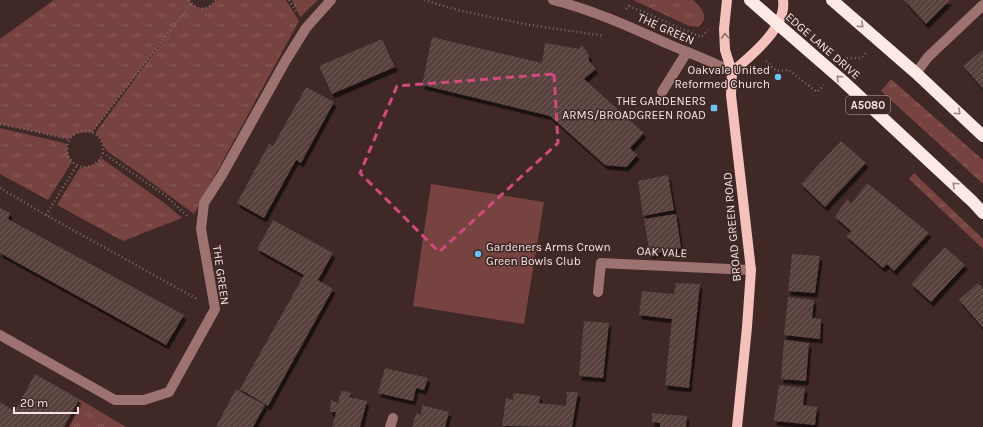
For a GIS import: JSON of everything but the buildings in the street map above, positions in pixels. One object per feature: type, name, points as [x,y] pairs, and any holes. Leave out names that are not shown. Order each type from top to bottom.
[{"type":"highway","name":"EDGE LANE DRIVE","points":[[750,0],[834,73],[983,213]]},
{"type":"highway","points":[[832,0],[916,73],[983,136]]},
{"type":"main road","name":"BROAD GREEN ROAD","points":[[727,0],[724,29],[725,50],[732,72],[731,95],[751,270],[748,327],[737,427]]},
{"type":"main road","points":[[732,72],[757,51],[778,25],[784,5],[783,0]]},
{"type":"street","name":"THE GREEN","points":[[0,335],[115,400],[144,400],[170,392],[215,309],[201,228],[204,203],[222,175],[286,60],[306,28],[331,0]]},
{"type":"street","name":"THE GREEN","points":[[553,0],[566,2],[613,19],[713,62],[732,72]]},
{"type":"street","points":[[916,73],[928,57],[983,5]]},
{"type":"street","points":[[662,92],[687,52]]},
{"type":"street","name":"OAK VALE","points":[[598,292],[601,263],[751,270]]},
{"type":"path","points":[[189,0],[191,4],[200,8],[208,8],[216,0]]},
{"type":"path","points":[[424,0],[457,10],[524,24],[604,36]]},
{"type":"path","points":[[92,132],[191,4]]},
{"type":"path","points":[[817,92],[847,58],[861,58],[878,40]]},
{"type":"path","points":[[0,124],[70,139]]},
{"type":"path","points":[[77,132],[92,132],[101,140],[103,147],[101,158],[98,162],[88,167],[82,167],[72,162],[67,151],[67,145],[70,139],[77,132]]},
{"type":"path","points":[[103,153],[166,196],[201,228]]},
{"type":"path","points":[[46,216],[77,165]]},
{"type":"path","points":[[0,188],[46,216],[215,309]]},
{"type":"highlighted area","points":[[554,74],[558,143],[439,252],[360,173],[397,86]]},
{"type":"green space","points":[[54,0],[189,0],[193,5],[204,8],[210,6],[218,0],[286,0],[299,21],[194,214],[107,151],[96,132],[171,30],[92,132],[77,133],[69,139],[0,124],[0,39]]},
{"type":"green space","points":[[292,0],[318,0],[300,17]]},
{"type":"green space","points":[[633,0],[693,0],[702,9],[704,20],[698,27],[689,26]]},
{"type":"green space","points":[[891,79],[983,160],[983,184],[881,91]]},
{"type":"green space","points":[[0,128],[64,143],[67,145],[68,154],[72,162],[48,200],[0,174]]},
{"type":"green space","points":[[101,158],[163,202],[182,218],[123,241],[57,205],[79,169],[93,165]]},
{"type":"green space","points":[[914,173],[983,239],[983,249],[909,179]]},
{"type":"green space","name":"Gardeners Arms Crown Green Bowls Club","points":[[431,184],[544,202],[524,324],[413,306]]},
{"type":"green space","points":[[79,399],[126,427],[64,427]]},
{"type":"place","name":"Oakvale United Reformed Church","points":[[778,77]]},
{"type":"place","name":"THE GARDENERS ARMS/BROADGREEN ROAD","points":[[714,108]]},
{"type":"place","name":"Gardeners Arms Crown Green Bowls Club","points":[[478,254]]}]
